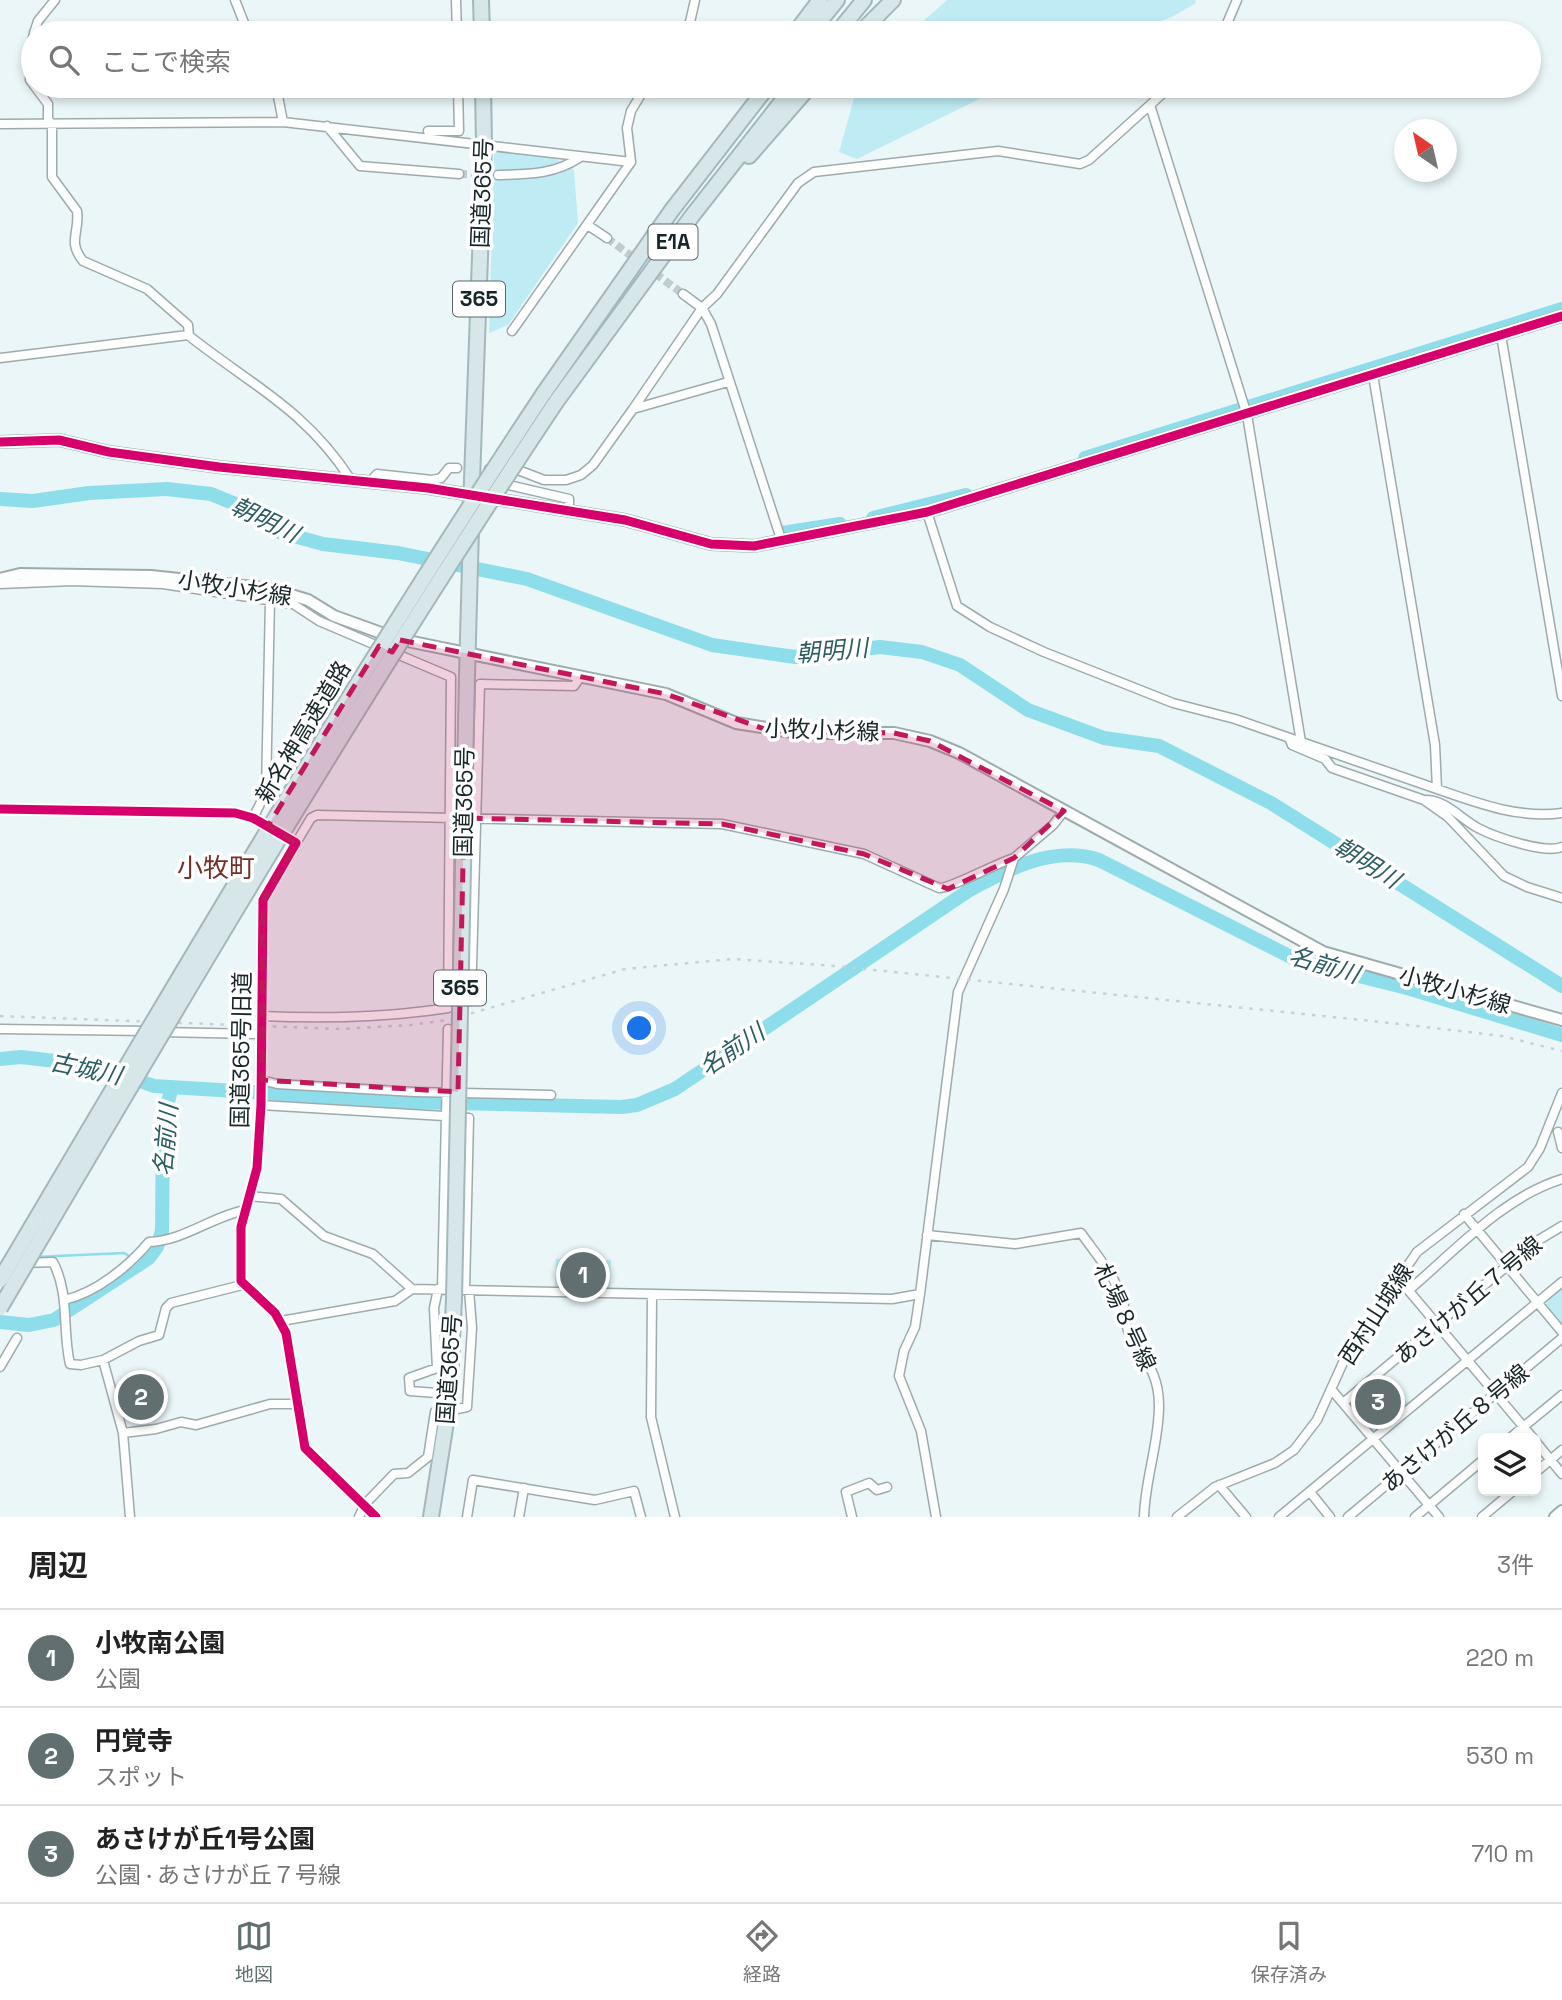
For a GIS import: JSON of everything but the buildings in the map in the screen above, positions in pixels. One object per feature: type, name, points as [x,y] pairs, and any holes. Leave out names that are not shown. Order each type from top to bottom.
[{"type":"highway","points":[[481,0],[482,21]]},
{"type":"highway","points":[[804,21],[820,0]]},
{"type":"highway","points":[[820,21],[837,0]]},
{"type":"highway","points":[[847,21],[864,0]]},
{"type":"highway","points":[[872,21],[893,0]]},
{"type":"highway","name":"国道365号","points":[[431,1517],[463,1293],[467,638],[484,145],[483,98]]},
{"type":"highway","points":[[672,210],[749,98]]},
{"type":"highway","name":"新名神高速道路","points":[[0,1308],[329,754],[550,397],[672,210],[759,98]]},
{"type":"highway","name":"新名神高速道路","points":[[0,1280],[311,756],[454,528],[550,397],[617,316],[785,98]]},
{"type":"highway","points":[[617,316],[800,98]]},
{"type":"main road","points":[[0,442],[59,440],[109,452],[471,495],[625,520],[711,544],[733,547],[782,542],[927,512],[1245,410],[1373,375],[1562,316]]},
{"type":"main road","name":"小牧小杉線","points":[[0,582],[20,574],[151,576],[271,589],[308,600],[334,616],[398,639],[666,694],[736,723],[770,731],[894,733],[930,741],[960,753],[1323,952],[1562,1020]]},
{"type":"main road","points":[[1555,1517],[1562,1511]]},
{"type":"street","points":[[38,21],[55,0]]},
{"type":"street","points":[[235,0],[243,21]]},
{"type":"street","points":[[456,0],[457,21]]},
{"type":"street","points":[[690,21],[695,0]]},
{"type":"street","points":[[1228,21],[1237,0]]},
{"type":"street","points":[[44,98],[48,104],[48,119],[52,125],[52,177],[76,211],[73,245],[76,252],[83,261],[161,299],[188,325],[189,336]]},
{"type":"street","points":[[278,98],[283,122]]},
{"type":"street","points":[[428,131],[459,131],[458,98]]},
{"type":"street","points":[[512,331],[589,226],[596,211],[631,162],[627,128],[631,111],[639,98]]},
{"type":"street","points":[[569,510],[569,499],[496,482],[489,468],[518,470],[544,480],[565,480],[581,475],[593,465],[702,308],[718,294],[798,183],[814,172],[998,151],[1080,164],[1089,160],[1158,98]]},
{"type":"street","points":[[1150,106],[1245,410],[1301,742]]},
{"type":"street","points":[[0,124],[283,122],[631,162]]},
{"type":"street","points":[[327,126],[360,166],[459,174]]},
{"type":"street","points":[[498,175],[546,173],[565,167],[579,158]]},
{"type":"street","points":[[589,226],[607,238]]},
{"type":"street","points":[[683,294],[702,308],[711,324],[727,382],[782,542]]},
{"type":"street","points":[[1501,335],[1562,696]]},
{"type":"street","points":[[0,358],[189,336],[232,370],[289,408],[335,456],[351,480]]},
{"type":"street","points":[[1373,375],[1435,745],[1437,789]]},
{"type":"street","points":[[633,409],[727,382]]},
{"type":"street","points":[[370,482],[377,474],[432,480],[442,478],[449,468],[457,468]]},
{"type":"street","points":[[927,512],[957,606],[990,627],[1044,652],[1173,703],[1289,738],[1437,789],[1512,812],[1538,816],[1562,813]]},
{"type":"street","points":[[0,582],[163,584],[270,599],[293,604],[319,621],[452,677],[448,1008],[390,1017],[344,1019],[261,1016]]},
{"type":"street","points":[[253,818],[266,792],[270,599]]},
{"type":"street","points":[[471,1001],[480,684],[574,686],[582,676]]},
{"type":"street","points":[[1289,738],[1292,745],[1325,759],[1332,768],[1424,800],[1438,802],[1477,828],[1503,839],[1552,850],[1562,848]]},
{"type":"street","points":[[1424,800],[1448,817],[1504,876],[1527,887],[1562,898]]},
{"type":"street","points":[[0,809],[234,813],[253,818],[296,842]]},
{"type":"street","points":[[452,819],[722,824],[864,854],[939,888],[948,889],[989,866],[1013,860],[1053,825],[1064,811]]},
{"type":"street","name":"国道365号旧道","points":[[242,1284],[241,1227],[257,1168],[261,1105],[263,900],[311,818],[317,815],[452,819]]},
{"type":"street","points":[[936,1517],[921,1431],[899,1376],[904,1352],[915,1327],[958,992],[1004,889],[1013,860]]},
{"type":"street","points":[[0,1029],[261,1034]]},
{"type":"street","points":[[448,1029],[440,1289],[434,1308],[437,1368],[409,1378],[410,1391],[450,1394]]},
{"type":"street","points":[[262,1082],[444,1095],[551,1095]]},
{"type":"street","name":"西村山城線","points":[[1181,1516],[1219,1485],[1287,1456],[1317,1420],[1346,1356],[1422,1246],[1528,1167],[1562,1093]]},
{"type":"street","points":[[261,1105],[469,1118],[463,1293],[472,1328],[467,1407],[457,1409]]},
{"type":"street","points":[[1547,1129],[1560,1132],[1562,1148]]},
{"type":"street","points":[[1409,1290],[1524,1195],[1562,1179]]},
{"type":"street","points":[[249,1196],[281,1199],[324,1236],[373,1254],[412,1289]]},
{"type":"street","points":[[64,1300],[75,1298],[125,1266],[151,1241],[168,1241],[219,1217],[245,1210]]},
{"type":"street","points":[[1464,1214],[1562,1332]]},
{"type":"street","name":"あさけが丘７号線","points":[[1343,1403],[1507,1266],[1562,1226]]},
{"type":"street","name":"札場８号線","points":[[927,1235],[1015,1244],[1081,1233],[1119,1292],[1128,1331],[1149,1362],[1156,1382],[1159,1404],[1157,1437],[1148,1470],[1144,1517]]},
{"type":"street","points":[[0,1265],[53,1262],[64,1300],[67,1321],[65,1344],[70,1364],[81,1366],[103,1360],[139,1341],[159,1335],[166,1308],[171,1303],[242,1284],[281,1321],[289,1344],[305,1448],[314,1460],[365,1504],[376,1517]]},
{"type":"street","points":[[1398,1278],[1529,1433]]},
{"type":"street","points":[[1279,1517],[1562,1282]]},
{"type":"street","points":[[281,1321],[395,1301],[412,1289],[440,1289],[463,1293],[892,1299],[920,1294]]},
{"type":"street","points":[[652,1294],[651,1417],[675,1517]]},
{"type":"street","points":[[0,1367],[17,1338]]},
{"type":"street","name":"あさけが丘８号線","points":[[1348,1517],[1562,1338]]},
{"type":"street","points":[[103,1360],[123,1433],[130,1517]]},
{"type":"street","points":[[1331,1389],[1439,1517]]},
{"type":"street","points":[[1516,1433],[1562,1395]]},
{"type":"street","points":[[123,1433],[156,1429],[181,1422],[196,1425],[270,1404],[299,1404]]},
{"type":"street","points":[[359,1517],[365,1504],[394,1474],[408,1473],[428,1457],[435,1412],[438,1412]]},
{"type":"street","points":[[1541,1449],[1562,1474]]},
{"type":"street","points":[[1541,1468],[1562,1450]]},
{"type":"street","points":[[1415,1517],[1478,1464]]},
{"type":"street","points":[[467,1517],[473,1480],[595,1500],[634,1491],[641,1517]]},
{"type":"street","points":[[852,1517],[846,1492],[869,1483],[877,1490],[887,1487]]},
{"type":"street","points":[[1219,1485],[1246,1517]]},
{"type":"street","points":[[519,1517],[524,1488]]},
{"type":"street","points":[[1310,1492],[1330,1517]]},
{"type":"street","points":[[1482,1517],[1507,1496]]},
{"type":"highlighted area","points":[[400,640],[666,694],[770,731],[894,733],[930,741],[1064,811],[1014,858],[948,889],[864,854],[722,824],[464,818],[458,1092],[262,1080],[263,900],[296,843],[268,826],[379,646],[392,652]]},
{"type":"shaded area","points":[[947,0],[1195,0],[1196,3],[1161,21],[923,21]]},
{"type":"shaded area","points":[[854,98],[982,98],[857,159],[839,152]]},
{"type":"shaded area","points":[[494,151],[550,155],[574,170],[578,223],[508,325],[489,333]]},
{"type":"shaded area","points":[[556,1259],[611,1260],[610,1290],[555,1289]]},
{"type":"shaded area","points":[[1562,1288],[1562,1329],[1543,1306]]},
{"type":"shaded area","points":[[1382,1374],[1408,1403],[1371,1431],[1349,1401]]},
{"type":"waterway","points":[[1085,458],[1562,309]]},
{"type":"waterway","name":"朝明川","points":[[0,499],[33,501],[89,493],[167,489],[211,494],[238,505],[279,532],[323,544],[398,553],[527,579],[712,645],[795,657],[880,647],[922,652],[960,665],[1028,710],[1104,738],[1159,746],[1271,803],[1562,986]]},
{"type":"waterway","points":[[873,518],[966,495]]},
{"type":"waterway","points":[[782,533],[840,524]]},
{"type":"waterway","name":"名前川","points":[[0,1059],[21,1057],[97,1066],[154,1086],[413,1102],[621,1107],[637,1105],[675,1089],[968,891],[1031,862],[1065,855],[1099,860],[1299,961],[1407,988],[1562,1035]]},
{"type":"waterway","name":"名前川","points":[[0,1322],[29,1325],[54,1320],[149,1258],[157,1247],[162,1231],[163,1120],[172,1087]]},
{"type":"waterway","points":[[35,1257],[124,1253],[129,1256]]},
{"type":"tunnel","points":[[459,174],[498,175]]},
{"type":"tunnel","points":[[607,238],[683,294]]},
{"type":"railway","points":[[0,1016],[340,1029],[410,1025],[448,1020],[625,969],[732,959],[835,966],[1391,1023],[1502,1036],[1562,1051]]},
{"type":"cycle path","points":[[0,442],[59,440],[109,452],[219,467],[428,488],[625,520],[711,544],[754,546],[927,512],[1562,316]]},
{"type":"cycle path","points":[[0,809],[235,813],[253,818],[296,843],[263,900],[261,1105],[257,1168],[241,1227],[241,1281],[275,1313],[286,1333],[305,1448],[376,1517]]},
{"type":"place","name":"小牧南公園","points":[[583,1275]]},
{"type":"place","name":"円覚寺","points":[[141,1397]]},
{"type":"place","name":"あさけが丘1号公園","points":[[1378,1402]]},
{"type":"district","name":"小牧町","points":[[216,868]]},
{"type":"water label","name":"古城川","points":[[86,1069]]}]
